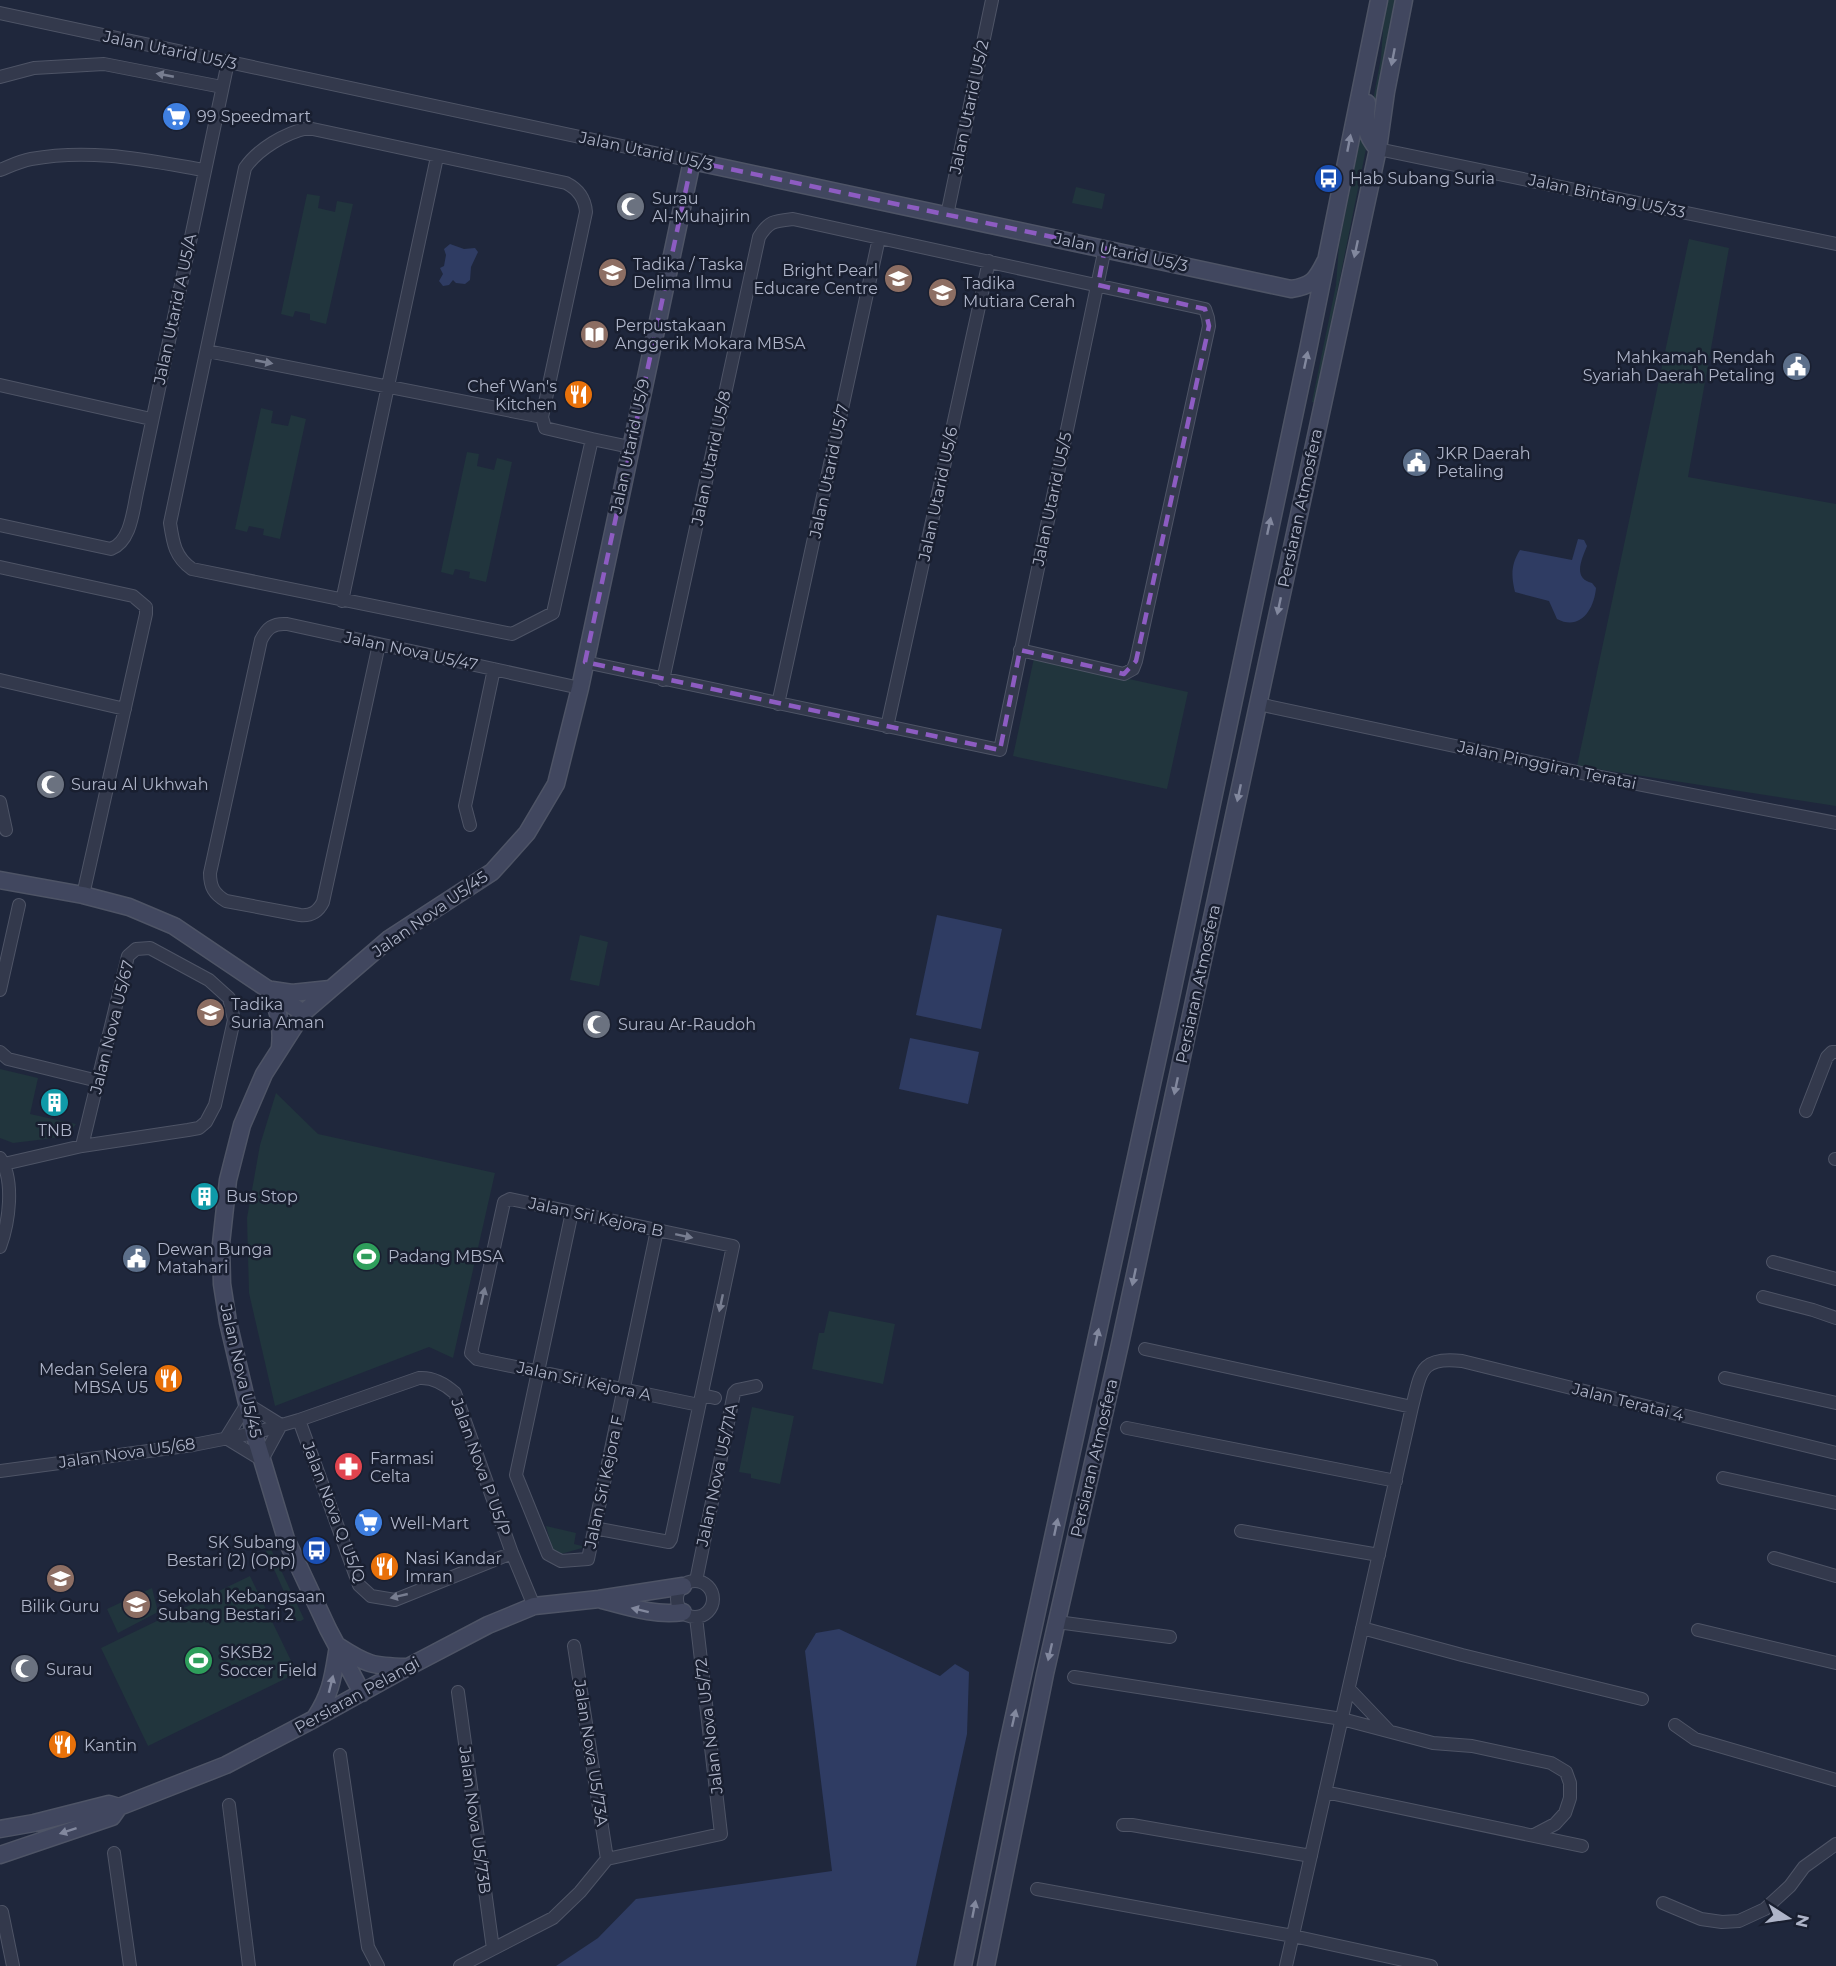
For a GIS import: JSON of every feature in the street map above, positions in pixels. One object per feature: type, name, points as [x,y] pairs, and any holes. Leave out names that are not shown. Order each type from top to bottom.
[{"type":"street","name":"Jalan Utarid U5/2","points":[[947,215],[992,0]]},
{"type":"street","name":"Persiaran Atmosfera","points":[[963,1966],[1006,1753],[1168,1009],[1288,442],[1298,424],[1312,326],[1379,0]]},
{"type":"street","name":"Persiaran Atmosfera","points":[[986,1966],[1057,1622],[1120,1344],[1378,149],[1386,92],[1404,2]]},
{"type":"street","name":"Jalan Utarid U5/3","points":[[0,14],[1291,289]]},
{"type":"street","points":[[1372,30],[1372,66],[1365,122],[1368,135],[1378,149]]},
{"type":"street","name":"Jalan Utarid A U5/A","points":[[0,525],[111,549],[119,546],[126,537],[228,62]]},
{"type":"street","points":[[0,77],[34,69],[104,64],[222,87]]},
{"type":"street","points":[[592,439],[553,614],[512,634],[192,569],[182,561],[174,549],[170,523],[245,168],[253,156],[294,131],[308,128],[566,183],[575,187],[585,202],[586,212],[542,417],[545,428],[630,447]]},
{"type":"street","name":"Jalan Bintang U5/33","points":[[1378,149],[1836,244]]},
{"type":"street","points":[[0,170],[29,159],[81,153],[108,154],[204,170]]},
{"type":"street","points":[[342,601],[437,157]]},
{"type":"street","name":"Jalan Utarid U5/9","points":[[585,662],[692,160]]},
{"type":"street","name":"Jalan Utarid U5/8","points":[[663,680],[759,237],[767,225],[793,219],[879,238]]},
{"type":"street","points":[[879,238],[1205,309],[1209,326],[1133,669],[1124,674],[1020,650]]},
{"type":"street","name":"Jalan Utarid U5/7","points":[[778,704],[879,238]]},
{"type":"street","name":"Jalan Utarid U5/5","points":[[887,727],[1000,750],[1105,248]]},
{"type":"street","name":"Jalan Utarid U5/6","points":[[887,727],[988,261]]},
{"type":"street","points":[[1291,289],[1305,287],[1317,278],[1326,262]]},
{"type":"street","points":[[1291,289],[1309,310],[1312,326]]},
{"type":"street","points":[[207,351],[542,417]]},
{"type":"street","points":[[0,385],[151,419]]},
{"type":"street","points":[[1298,424],[1307,427],[1318,426]]},
{"type":"street","points":[[1298,424],[1314,445]]},
{"type":"street","points":[[0,567],[134,596],[146,607],[83,895]]},
{"type":"street","name":"Jalan Nova U5/47","points":[[379,644],[320,909],[308,916],[226,901],[218,897],[210,882],[210,873],[261,640],[272,626],[287,624],[550,681],[580,688]]},
{"type":"street","points":[[585,662],[887,727]]},
{"type":"street","name":"Jalan Nova U5/45","points":[[362,1693],[286,1539],[254,1433],[228,1323],[222,1284],[221,1244],[228,1180],[242,1125],[264,1074],[303,1012],[389,939],[492,872],[520,842],[543,810],[556,784],[585,662]]},
{"type":"street","points":[[470,825],[465,806],[494,669]]},
{"type":"street","points":[[0,680],[125,709]]},
{"type":"street","name":"Jalan Pinggiran Teratai","points":[[1258,704],[1586,774],[1836,823]]},
{"type":"street","points":[[0,802],[6,830]]},
{"type":"street","points":[[0,880],[83,895],[129,907],[174,926],[303,1012]]},
{"type":"street","points":[[0,990],[19,905]]},
{"type":"street","name":"Jalan Nova U5/67","points":[[2,1161],[188,1130],[198,1128],[206,1122],[215,1105],[234,1020],[230,999],[209,980],[150,948],[135,949],[128,956],[82,1146]]},
{"type":"street","points":[[268,989],[292,993],[330,989]]},
{"type":"street","points":[[268,989],[278,1008],[282,1029],[280,1048]]},
{"type":"street","points":[[1806,1111],[1827,1057],[1832,1052],[1836,1052]]},
{"type":"street","points":[[0,1053],[8,1059],[98,1081]]},
{"type":"street","points":[[0,1246],[8,1214],[8,1185],[2,1161]]},
{"type":"street","name":"Jalan Sri Kejora B","points":[[471,1353],[504,1202],[510,1198],[733,1246],[700,1404]]},
{"type":"street","points":[[538,1371],[572,1212]]},
{"type":"street","name":"Jalan Sri Kejora F","points":[[538,1371],[516,1475],[548,1554],[561,1562],[588,1559],[657,1230]]},
{"type":"street","points":[[1773,1262],[1836,1279]]},
{"type":"street","points":[[1763,1297],[1836,1318]]},
{"type":"street","points":[[1145,1349],[1412,1407],[1286,1966]]},
{"type":"street","name":"Jalan Sri Kejora A","points":[[471,1353],[477,1359],[700,1404]]},
{"type":"street","name":"Jalan Teratai 4","points":[[1412,1407],[1422,1371],[1428,1364],[1438,1360],[1462,1361],[1836,1453]]},
{"type":"street","name":"Jalan Nova P U5/P","points":[[254,1433],[299,1420],[419,1378],[428,1377],[449,1387],[455,1393],[512,1553],[534,1605]]},
{"type":"street","points":[[1725,1378],[1836,1403]]},
{"type":"street","name":"Jalan Nova U5/71A","points":[[689,1583],[734,1393],[737,1390],[756,1386]]},
{"type":"street","points":[[700,1404],[715,1398]]},
{"type":"street","points":[[247,1404],[281,1425],[262,1460],[226,1438],[247,1404]]},
{"type":"street","points":[[700,1404],[712,1416]]},
{"type":"street","points":[[594,1528],[669,1542],[700,1404]]},
{"type":"street","name":"Jalan Nova Q U5/Q","points":[[299,1420],[358,1585],[371,1596],[395,1600],[512,1553]]},
{"type":"street","points":[[1127,1428],[1396,1481]]},
{"type":"street","name":"Jalan Nova U5/68","points":[[0,1471],[193,1445],[254,1433]]},
{"type":"street","points":[[1723,1478],[1836,1503]]},
{"type":"street","points":[[1241,1531],[1379,1555]]},
{"type":"street","points":[[1774,1558],[1836,1576]]},
{"type":"street","points":[[599,1599],[648,1612],[689,1615],[707,1612],[713,1602],[713,1596],[707,1585],[689,1583],[679,1590],[677,1602],[689,1615]]},
{"type":"street","name":"Persiaran Pelangi","points":[[0,1855],[112,1816],[119,1807],[226,1765],[488,1625],[534,1605],[599,1599],[689,1583]]},
{"type":"street","name":"Jalan Nova U5/72","points":[[607,1859],[721,1834],[689,1615]]},
{"type":"street","points":[[1057,1622],[1170,1637]]},
{"type":"street","points":[[1362,1628],[1642,1699]]},
{"type":"street","points":[[1698,1630],[1836,1663]]},
{"type":"street","points":[[314,1719],[327,1701],[338,1646],[362,1662],[380,1666],[408,1667]]},
{"type":"street","name":"Jalan Nova U5/73A","points":[[574,1646],[607,1859]]},
{"type":"street","points":[[1074,1677],[1342,1719],[1433,1743],[1472,1746],[1551,1763],[1566,1772],[1570,1783],[1570,1798],[1565,1813],[1556,1824],[1534,1835]]},
{"type":"street","points":[[1349,1689],[1390,1731]]},
{"type":"street","name":"Jalan Nova U5/73B","points":[[458,1692],[493,1949]]},
{"type":"street","points":[[1675,1725],[1695,1739],[1836,1780]]},
{"type":"street","points":[[340,1755],[368,1947],[378,1966]]},
{"type":"street","points":[[1325,1792],[1582,1846]]},
{"type":"street","name":"Persiaran Pelangi","points":[[0,1829],[109,1804],[119,1807]]},
{"type":"street","points":[[229,1805],[249,1966]]},
{"type":"street","points":[[1123,1825],[1311,1856]]},
{"type":"street","points":[[1663,1903],[1701,1919],[1722,1922],[1739,1921],[1765,1909],[1790,1886],[1804,1867],[1836,1844]]},
{"type":"street","points":[[114,1853],[130,1966]]},
{"type":"street","points":[[460,1966],[553,1918],[580,1892],[607,1859]]},
{"type":"street","points":[[1037,1888],[1293,1936],[1431,1966]]},
{"type":"street","points":[[2,1912],[13,1966]]},
{"type":"highlighted area","points":[[692,161],[1105,248],[1098,285],[1205,309],[1209,326],[1136,661],[1124,674],[1020,650],[1000,750],[585,662]]},
{"type":"shaded area","points":[[1387,0],[1399,0],[1373,125],[1370,116],[1381,58]]},
{"type":"shaded area","points":[[1362,130],[1368,139],[1315,402],[1312,402],[1336,285],[1339,245]]},
{"type":"shaded area","points":[[1076,187],[1105,194],[1102,209],[1072,203]]},
{"type":"shaded area","points":[[307,194],[320,196],[318,208],[335,212],[337,201],[353,204],[326,324],[310,320],[310,314],[295,311],[293,317],[281,314]]},
{"type":"shaded area","points":[[1689,239],[1729,248],[1688,477],[1836,504],[1836,806],[1577,766]]},
{"type":"shaded area","points":[[261,408],[273,411],[271,423],[288,426],[291,415],[306,419],[280,539],[263,535],[264,529],[249,526],[247,532],[235,529]]},
{"type":"shaded area","points":[[467,452],[479,454],[477,466],[494,470],[497,458],[512,462],[486,582],[469,578],[470,572],[455,569],[453,575],[441,572]]},
{"type":"shaded area","points":[[1034,658],[1188,692],[1167,789],[1013,756]]},
{"type":"shaded area","points":[[580,935],[608,942],[599,986],[570,980]]},
{"type":"shaded area","points":[[0,1069],[38,1078],[30,1114],[76,1124],[70,1132],[62,1137],[13,1143],[0,1138]]},
{"type":"shaded area","points":[[276,1093],[318,1134],[495,1173],[453,1358],[429,1347],[275,1406],[249,1293],[247,1218],[260,1145]]},
{"type":"shaded area","points":[[829,1311],[895,1324],[883,1384],[812,1369],[819,1333],[824,1333]]},
{"type":"shaded area","points":[[752,1407],[794,1416],[780,1484],[751,1478],[751,1474],[739,1472]]},
{"type":"shaded area","points":[[546,1526],[576,1533],[574,1544],[582,1548],[554,1556]]},
{"type":"shaded area","points":[[270,1547],[304,1619],[301,1621],[297,1621],[266,1551]]},
{"type":"shaded area","name":"SKSB2 Soccer Field","points":[[250,1576],[297,1673],[148,1746],[101,1648]]},
{"type":"shaded area","points":[[152,1588],[158,1612],[118,1633],[107,1609]]},
{"type":"water","points":[[450,244],[464,249],[475,248],[478,252],[471,267],[470,280],[465,284],[456,283],[453,280],[449,285],[443,286],[439,281],[443,274],[440,268],[444,266],[446,255],[444,249]]},
{"type":"water","points":[[1578,539],[1584,540],[1587,546],[1580,573],[1596,588],[1595,596],[1589,611],[1584,616],[1573,622],[1565,622],[1557,619],[1549,601],[1515,592],[1513,570],[1520,550],[1572,560]]},
{"type":"water","points":[[937,915],[1002,929],[981,1029],[916,1015]]},
{"type":"water","points":[[910,1038],[979,1052],[968,1104],[899,1089]]},
{"type":"water","points":[[839,1629],[940,1676],[955,1664],[969,1672],[967,1734],[916,1966],[556,1966],[598,1938],[636,1899],[832,1871],[805,1651],[816,1633]]},
{"type":"place","name":"99 Speedmart","points":[[176,116]]},
{"type":"place","name":"Hab Subang Suria","points":[[1329,178]]},
{"type":"place","name":"Surau Al-Muhajirin","points":[[631,207]]},
{"type":"place","name":"Tadika / Taska Delima Ilmu","points":[[612,273]]},
{"type":"place","name":"Bright Pearl Educare Centre","points":[[899,279]]},
{"type":"place","name":"Tadika Mutiara Cerah","points":[[942,292]]},
{"type":"place","name":"Perpustakaan Anggerik Mokara MBSA","points":[[594,334]]},
{"type":"place","name":"Mahkamah Rendah Syariah Daerah Petaling","points":[[1796,366]]},
{"type":"place","name":"Chef Wan's Kitchen","points":[[578,395]]},
{"type":"place","name":"JKR Daerah Petaling","points":[[1416,462]]},
{"type":"place","name":"Surau Al Ukhwah","points":[[50,784]]},
{"type":"place","name":"Tadika Suria Aman","points":[[210,1013]]},
{"type":"place","name":"Surau Ar-Raudoh","points":[[597,1024]]},
{"type":"place","name":"TNB","points":[[55,1102]]},
{"type":"place","name":"Bus Stop","points":[[205,1196]]},
{"type":"place","name":"Padang MBSA","points":[[367,1256]]},
{"type":"place","name":"Dewan Bunga Matahari","points":[[136,1258]]},
{"type":"place","name":"Medan Selera MBSA U5","points":[[169,1378]]},
{"type":"place","name":"Farmasi Celta","points":[[349,1467]]},
{"type":"place","name":"Well-Mart","points":[[369,1523]]},
{"type":"place","name":"SK Subang Bestari (2) (Opp)","points":[[317,1551]]},
{"type":"place","name":"Nasi Kandar Imran","points":[[384,1567]]},
{"type":"place","name":"Bilik Guru","points":[[60,1578]]},
{"type":"place","name":"Sekolah Kebangsaan Subang Bestari 2","points":[[137,1605]]},
{"type":"place","name":"SKSB2 Soccer Field","points":[[199,1661]]},
{"type":"place","name":"Surau","points":[[25,1669]]},
{"type":"place","name":"Kantin","points":[[63,1745]]}]
